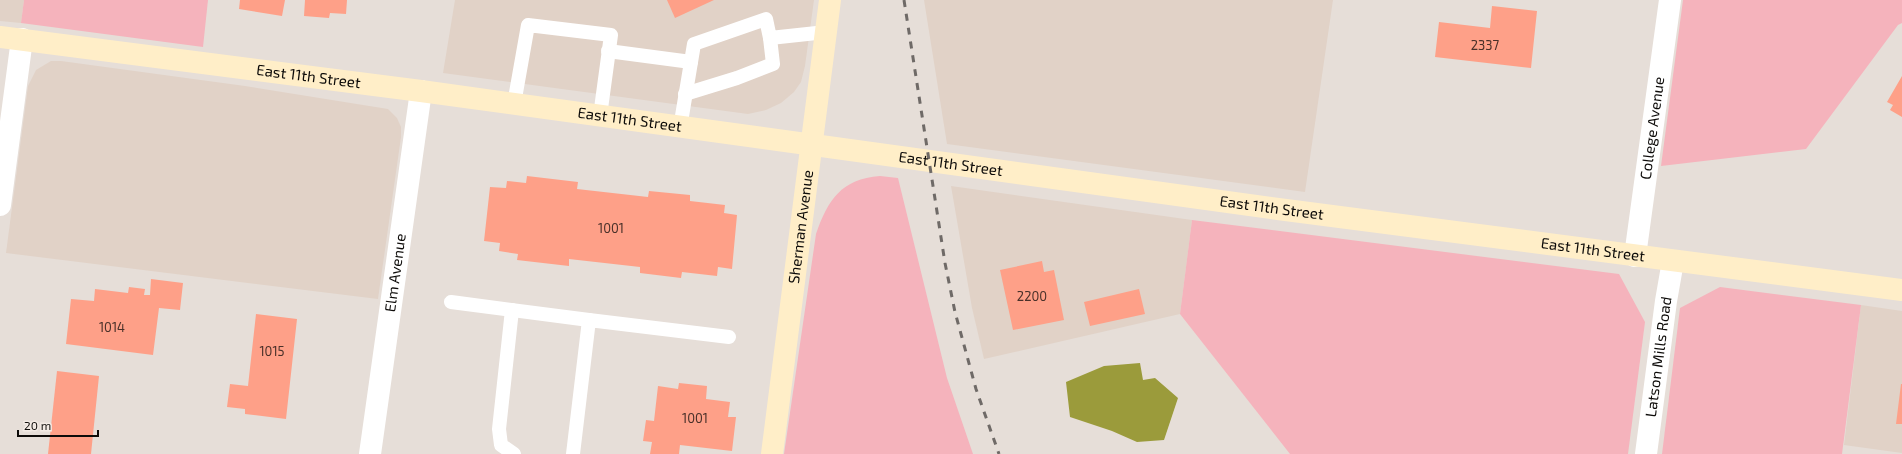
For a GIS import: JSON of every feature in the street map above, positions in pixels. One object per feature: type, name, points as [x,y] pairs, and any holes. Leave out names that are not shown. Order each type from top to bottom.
[{"type":"main road","name":"Sherman Avenue","points":[[772,454],[830,0]]},
{"type":"main road","name":"East 11th Street","points":[[0,37],[421,91],[680,128],[1262,207],[1902,290]]},
{"type":"street","name":"College Avenue","points":[[1635,256],[1670,0]]},
{"type":"street","points":[[0,205],[22,39]]},
{"type":"street","name":"Elm Avenue","points":[[370,454],[421,91]]},
{"type":"street","name":"Latson Mills Road","points":[[1646,454],[1666,301],[1673,261]]},
{"type":"lane","points":[[680,128],[685,94],[694,44],[720,40],[766,19],[773,64],[735,74],[685,94]]},
{"type":"lane","points":[[514,104],[528,25],[611,35],[600,116]]},
{"type":"lane","points":[[770,38],[826,32]]},
{"type":"lane","points":[[608,51],[691,62]]},
{"type":"lane","points":[[451,302],[729,337]]},
{"type":"lane","points":[[512,310],[498,429],[501,445],[514,454]]},
{"type":"lane","points":[[573,454],[588,320]]},
{"type":"shaded area","points":[[0,0],[24,0],[21,23],[0,21]]},
{"type":"shaded area","points":[[24,0],[208,0],[203,47],[21,23]]},
{"type":"shaded area","points":[[455,0],[814,0],[805,66],[801,82],[794,92],[781,103],[766,110],[748,114],[443,73]]},
{"type":"shaded area","points":[[924,0],[1333,0],[1305,192],[947,144]]},
{"type":"shaded area","points":[[1683,0],[1902,0],[1902,23],[1898,25],[1806,149],[1661,166]]},
{"type":"shaded area","points":[[51,61],[61,61],[245,86],[388,109],[397,118],[401,127],[401,137],[378,299],[6,253],[28,86],[36,70]]},
{"type":"shaded area","points":[[880,176],[898,178],[947,378],[973,454],[784,454],[816,234],[831,201],[838,193],[855,182]]},
{"type":"shaded area","points":[[951,186],[1192,220],[1180,314],[984,359],[972,308]]},
{"type":"shaded area","points":[[1192,220],[1619,274],[1645,322],[1628,454],[1290,454],[1180,314]]},
{"type":"shaded area","points":[[1720,287],[1861,305],[1842,454],[1662,454],[1680,308]]},
{"type":"shaded area","points":[[1861,305],[1902,311],[1902,453],[1844,445]]},
{"type":"shaded area","points":[[1140,363],[1143,380],[1155,378],[1178,398],[1164,440],[1137,442],[1112,431],[1070,417],[1066,382],[1104,366]]},
{"type":"building","points":[[240,0],[285,0],[282,16],[239,9]]},
{"type":"building","points":[[305,0],[347,0],[346,14],[330,13],[329,18],[304,16]]},
{"type":"building","points":[[667,0],[714,0],[675,18]]},
{"type":"building","points":[[1492,6],[1537,11],[1531,68],[1435,57],[1439,22],[1490,28]]},
{"type":"building","points":[[1902,76],[1902,117],[1890,110],[1893,105],[1887,102]]},
{"type":"building","points":[[527,176],[578,182],[577,189],[648,197],[649,191],[690,195],[690,201],[725,205],[724,213],[737,215],[732,269],[718,267],[717,276],[682,272],[681,278],[640,273],[640,267],[569,259],[569,266],[517,260],[518,254],[499,251],[500,243],[484,241],[490,187],[506,188],[507,181],[526,183]]},
{"type":"building","points":[[1042,261],[1044,272],[1054,270],[1064,320],[1013,330],[1000,270]]},
{"type":"building","points":[[151,279],[183,283],[180,310],[159,308],[153,355],[66,344],[71,299],[94,301],[95,289],[128,293],[129,287],[145,289],[144,295],[150,295]]},
{"type":"building","points":[[1139,289],[1145,314],[1090,326],[1084,302]]},
{"type":"building","points":[[256,314],[297,319],[286,419],[245,414],[245,409],[227,407],[230,384],[248,386]]},
{"type":"building","points":[[57,371],[99,376],[91,454],[48,454]]},
{"type":"building","points":[[679,383],[707,386],[706,399],[730,402],[728,417],[736,417],[732,451],[680,445],[679,454],[650,454],[652,442],[643,441],[646,420],[654,421],[658,386],[678,389]]},
{"type":"building","points":[[1901,384],[1902,424],[1896,424]]},
{"type":"railway","points":[[904,0],[945,263],[955,312],[976,389],[999,454]]}]
